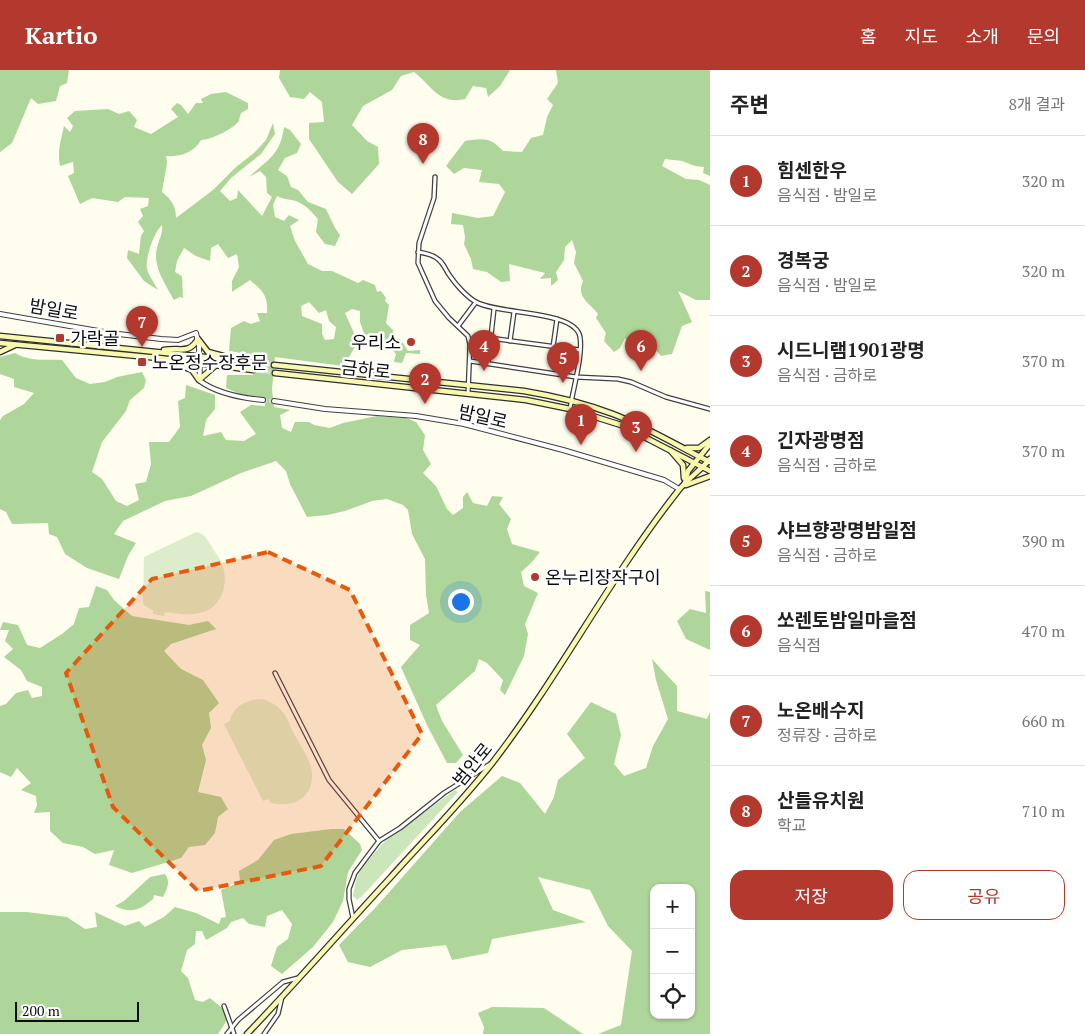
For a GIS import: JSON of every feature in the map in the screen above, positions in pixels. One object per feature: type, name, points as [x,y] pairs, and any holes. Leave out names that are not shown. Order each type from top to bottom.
[{"type":"main road","points":[[1,336],[254,362]]},
{"type":"main road","points":[[158,351],[172,349],[188,350],[194,346],[198,339],[208,352],[235,360]]},
{"type":"main road","points":[[0,343],[159,358],[253,370]]},
{"type":"main road","points":[[0,352],[16,345]]},
{"type":"main road","points":[[159,358],[192,370],[199,380],[216,365]]},
{"type":"main road","name":"금하로","points":[[274,366],[524,391],[571,401],[615,415],[710,461]]},
{"type":"main road","name":"금하로","points":[[275,372],[526,400],[570,408],[615,423],[670,449],[694,464],[710,471]]},
{"type":"main road","points":[[683,448],[696,449],[710,440]]},
{"type":"main road","name":"범안로","points":[[684,485],[688,471],[710,444]]},
{"type":"main road","points":[[670,449],[684,465],[684,485],[710,476]]},
{"type":"main road","name":"범안로","points":[[248,1034],[455,806],[492,762],[528,712],[604,595],[679,489],[710,461]]},
{"type":"street","points":[[435,177],[434,198],[418,243],[418,263],[436,300],[449,318],[468,336],[470,345],[468,394]]},
{"type":"street","points":[[418,252],[438,259],[450,277],[476,302],[494,309],[557,318],[576,328],[579,332],[580,350],[570,408]]},
{"type":"street","points":[[458,326],[476,302]]},
{"type":"street","points":[[488,362],[494,309]]},
{"type":"street","points":[[510,341],[514,312]]},
{"type":"street","name":"밤일로","points":[[0,314],[110,333],[178,340],[196,333],[198,339]]},
{"type":"street","points":[[553,347],[557,318]]},
{"type":"street","points":[[0,343],[1,336]]},
{"type":"street","points":[[490,338],[580,350]]},
{"type":"street","points":[[198,339],[199,380],[240,398],[263,400]]},
{"type":"street","points":[[470,361],[488,362],[576,376],[618,379],[632,382],[666,397],[710,409]]},
{"type":"street","name":"밤일로","points":[[274,401],[324,409],[416,416],[464,424],[664,480],[679,489]]},
{"type":"street","points":[[275,673],[329,780],[379,841]]},
{"type":"street","points":[[353,918],[349,899],[355,873],[379,841],[492,762]]},
{"type":"street","points":[[226,1034],[283,982],[299,977]]},
{"type":"street","points":[[264,1034],[278,1014],[283,994]]},
{"type":"street","points":[[224,1006],[234,1034]]},
{"type":"highlighted area","points":[[268,552],[350,590],[422,734],[321,866],[198,891],[113,807],[66,673],[152,579]]},
{"type":"green space","points":[[0,70],[69,70],[67,83],[60,86],[56,101],[38,104],[31,98],[12,143],[0,152]]},
{"type":"green space","points":[[280,70],[510,70],[500,86],[488,97],[486,88],[473,86],[465,99],[456,100],[442,97],[436,93],[414,72],[401,76],[392,90],[363,106],[352,125],[367,141],[378,147],[379,164],[352,194],[338,182],[309,139],[309,123],[324,122],[322,102],[310,92],[304,99],[290,97],[279,78]]},
{"type":"green space","points":[[556,70],[710,70],[710,176],[703,173],[704,167],[682,161],[665,159],[662,166],[686,179],[699,180],[710,185],[710,300],[696,300],[678,291],[692,322],[682,326],[672,354],[661,356],[653,347],[635,350],[625,338],[620,348],[614,352],[604,341],[606,333],[596,318],[598,314],[582,296],[581,287],[583,281],[574,263],[576,252],[572,240],[565,247],[564,260],[556,272],[558,280],[551,286],[551,278],[540,279],[545,273],[509,264],[510,281],[501,282],[487,272],[473,269],[471,259],[464,244],[463,225],[451,224],[452,213],[478,218],[493,216],[505,192],[499,184],[479,182],[482,170],[464,168],[454,174],[446,166],[465,141],[486,140],[499,146],[503,151],[522,152],[531,138],[543,135],[547,117],[553,105],[547,99],[558,83]]},
{"type":"green space","points":[[226,92],[248,103],[248,109],[241,113],[239,121],[227,131],[201,140],[186,153],[166,156],[167,163],[162,192],[172,203],[176,218],[213,190],[236,167],[254,153],[266,140],[273,123],[275,134],[261,154],[231,178],[220,191],[230,201],[237,198],[238,190],[262,216],[272,197],[267,193],[266,177],[260,171],[249,177],[276,151],[280,145],[284,127],[290,130],[301,144],[297,153],[285,158],[278,170],[287,176],[291,187],[298,190],[308,202],[326,209],[340,235],[335,246],[325,244],[316,232],[318,219],[310,210],[296,201],[277,196],[273,205],[275,217],[284,221],[289,215],[299,220],[290,226],[295,241],[308,264],[322,271],[332,271],[358,283],[363,280],[375,285],[377,292],[381,291],[389,305],[386,323],[393,330],[393,339],[400,339],[408,351],[420,350],[420,354],[406,353],[402,363],[394,362],[396,354],[390,347],[387,351],[381,350],[378,340],[366,339],[360,322],[360,311],[352,309],[345,313],[358,342],[349,357],[351,367],[275,357],[272,389],[274,407],[290,410],[280,415],[282,428],[291,432],[295,422],[309,422],[314,425],[330,428],[343,423],[377,416],[406,418],[416,422],[425,435],[423,450],[431,464],[423,473],[436,486],[447,509],[453,515],[463,508],[463,497],[467,492],[473,503],[487,506],[492,496],[503,497],[499,504],[511,519],[507,529],[512,544],[540,552],[521,572],[524,586],[538,593],[525,624],[528,634],[524,656],[505,695],[500,690],[503,680],[487,663],[479,659],[475,671],[436,705],[442,721],[463,755],[456,763],[447,763],[427,725],[401,667],[420,645],[410,640],[410,625],[429,613],[426,595],[425,559],[412,534],[408,510],[403,505],[387,499],[372,501],[345,511],[307,517],[290,484],[286,471],[276,461],[241,473],[191,496],[165,501],[123,521],[114,534],[136,543],[128,556],[119,579],[87,568],[65,554],[57,537],[49,534],[48,523],[12,524],[6,512],[0,509],[0,420],[3,416],[24,404],[34,393],[14,387],[14,379],[0,374],[0,357],[15,353],[32,359],[62,360],[76,378],[90,384],[142,372],[146,380],[144,388],[130,400],[126,411],[102,442],[92,472],[102,479],[116,501],[127,506],[139,500],[135,484],[146,482],[151,464],[149,442],[169,442],[180,427],[178,401],[185,398],[186,385],[215,395],[215,409],[206,420],[203,436],[221,432],[226,440],[244,441],[256,434],[240,412],[251,405],[265,406],[265,398],[240,394],[226,388],[227,375],[253,375],[256,354],[229,351],[231,328],[244,321],[251,324],[260,321],[257,313],[267,313],[267,302],[264,294],[250,280],[232,292],[232,281],[239,267],[237,254],[228,258],[218,244],[211,248],[210,261],[196,256],[184,248],[177,261],[175,272],[182,276],[183,298],[180,297],[174,300],[156,262],[162,225],[153,239],[147,264],[148,272],[158,290],[144,281],[127,258],[128,250],[139,254],[141,236],[144,231],[138,222],[143,216],[140,209],[148,206],[149,198],[125,197],[118,202],[92,198],[80,204],[68,176],[74,173],[73,162],[60,166],[59,161],[64,126],[70,132],[73,126],[67,118],[75,111],[108,109],[119,114],[129,111],[137,120],[134,127],[151,134],[178,117],[171,109],[177,103],[188,114],[196,103],[203,103],[201,99],[211,94]],"holes":[[[309,302],[319,313],[326,310],[329,321],[336,327],[334,339],[325,340],[322,334],[322,324],[302,316],[301,306]]]},
{"type":"green space","points":[[196,532],[206,538],[222,564],[225,578],[223,593],[220,599],[210,609],[203,612],[184,614],[165,612],[164,616],[153,614],[153,610],[143,603],[144,557]]},
{"type":"green space","points":[[96,586],[107,590],[114,600],[132,616],[189,625],[208,621],[216,629],[171,644],[164,651],[181,669],[203,680],[219,703],[209,713],[211,728],[202,745],[206,760],[198,792],[221,797],[228,809],[218,817],[215,833],[205,845],[189,847],[181,858],[132,873],[109,865],[114,850],[95,854],[83,847],[63,843],[50,831],[50,812],[34,813],[37,805],[36,796],[21,790],[31,783],[17,768],[11,777],[0,772],[0,706],[6,704],[16,693],[28,690],[32,698],[42,696],[42,687],[27,681],[21,670],[4,657],[13,649],[5,641],[9,630],[0,630],[3,622],[18,625],[27,645],[40,648],[74,624],[79,608],[89,607]]},
{"type":"green space","points":[[705,591],[710,592],[710,650],[686,639],[677,621],[690,609],[706,613]]},
{"type":"green space","points":[[652,659],[677,686],[677,711],[707,719],[710,712],[710,1034],[598,1034],[621,1025],[632,951],[608,926],[590,890],[538,877],[553,910],[586,922],[492,939],[488,953],[452,960],[446,945],[402,950],[370,967],[348,962],[339,945],[377,906],[460,812],[502,776],[520,783],[545,814],[554,797],[558,780],[585,758],[567,734],[591,702],[616,714],[621,735],[614,764],[624,776],[646,768],[653,746],[668,719],[656,680]]},
{"type":"green space","points":[[263,699],[274,704],[284,714],[311,767],[312,777],[308,792],[303,798],[289,804],[271,803],[268,799],[263,801],[224,724],[230,721],[234,711],[242,704],[252,700]]},
{"type":"green space","points":[[455,790],[458,792],[357,900],[353,896],[356,880],[360,871],[376,851],[387,839]]},
{"type":"green space","points":[[344,829],[360,844],[362,850],[348,872],[343,901],[333,922],[313,947],[282,974],[271,966],[277,947],[288,939],[292,924],[282,910],[267,916],[265,927],[249,924],[243,918],[231,922],[227,928],[206,940],[202,931],[196,931],[195,944],[187,950],[181,971],[188,978],[195,1000],[203,1002],[210,998],[223,1009],[227,1020],[218,1034],[0,1034],[0,912],[27,912],[67,917],[85,929],[97,927],[95,912],[125,926],[139,921],[145,927],[164,917],[175,907],[196,913],[219,924],[221,918],[226,917],[221,890],[240,882],[239,871],[258,860],[274,840],[291,834]]},
{"type":"green space","points":[[165,874],[168,883],[163,897],[154,895],[153,899],[148,903],[135,910],[126,910],[115,906],[124,901],[150,877]]},
{"type":"green space","points":[[492,1007],[544,1008],[583,1034],[483,1034],[484,1027],[478,1013]]},
{"type":"tunnel","points":[[254,362],[274,365]]},
{"type":"tunnel","points":[[253,370],[275,373]]},
{"type":"tunnel","points":[[263,400],[274,401]]},
{"type":"place","name":"산들유치원","points":[[423,164]]},
{"type":"place","name":"가락골","points":[[60,338]]},
{"type":"place","name":"우리소","points":[[411,342]]},
{"type":"place","name":"노온배수지","points":[[142,347]]},
{"type":"place","name":"노온정수장후문","points":[[142,362]]},
{"type":"place","name":"긴자광명점","points":[[484,371]]},
{"type":"place","name":"쏘렌토밤일마을점","points":[[641,371]]},
{"type":"place","name":"샤브향광명밤일점","points":[[563,383]]},
{"type":"place","name":"경복궁","points":[[425,404]]},
{"type":"place","name":"힘센한우","points":[[581,445]]},
{"type":"place","name":"시드니램1901광명","points":[[636,452]]},
{"type":"place","name":"온누리장작구이","points":[[535,577]]}]
